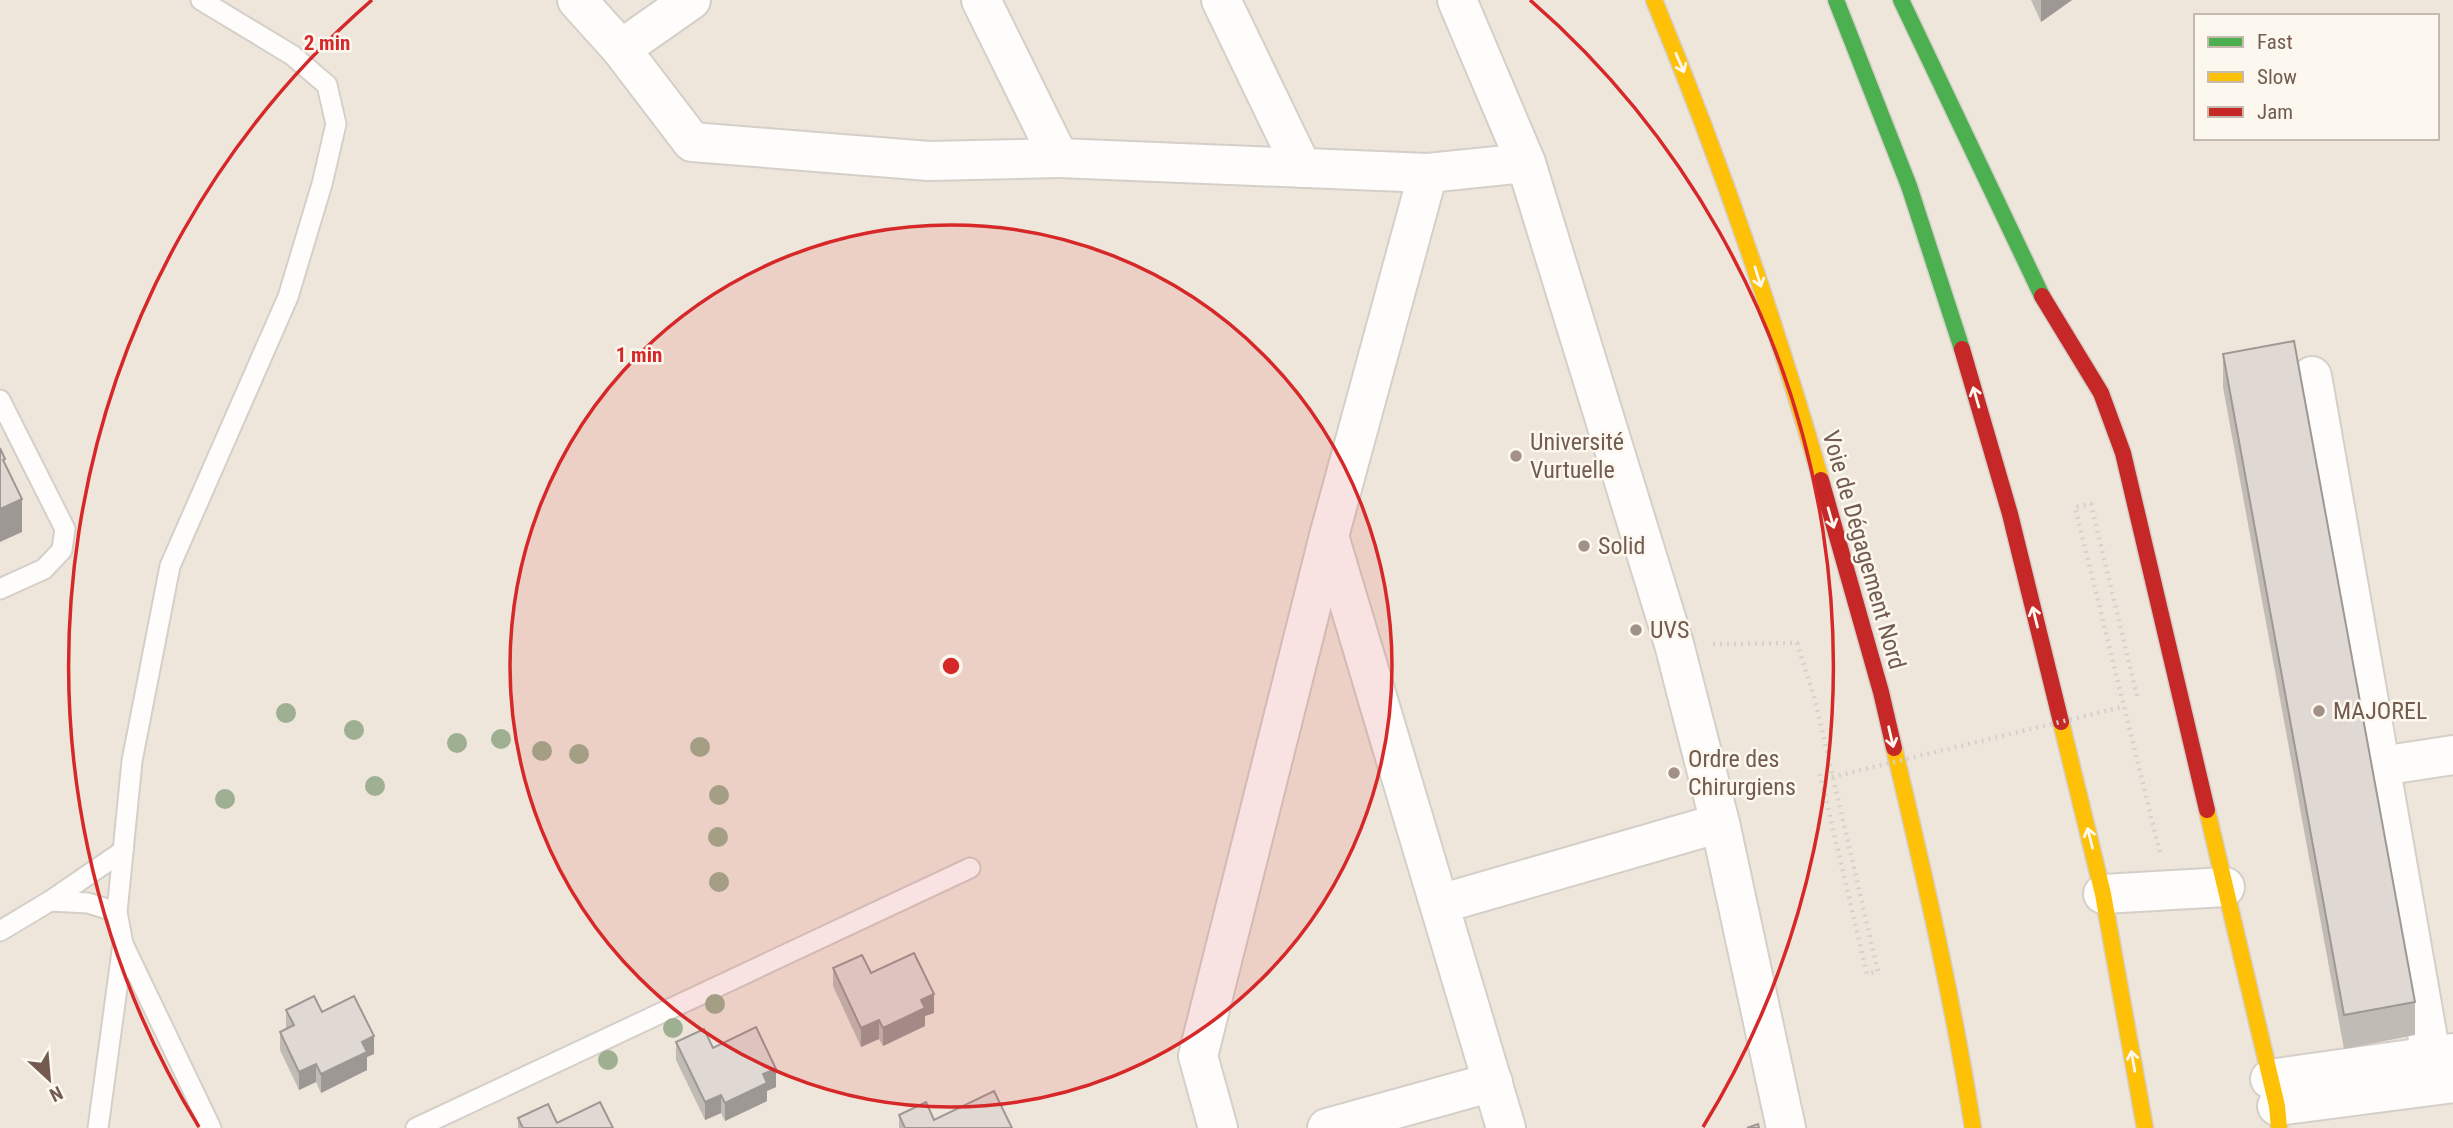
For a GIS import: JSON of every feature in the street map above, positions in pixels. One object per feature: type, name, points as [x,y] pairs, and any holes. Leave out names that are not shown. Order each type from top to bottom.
[{"type":"main road","name":"Voie de Dégagement Nord","points":[[1654,0],[1742,228],[1832,520],[1881,692],[1927,890],[1962,1056],[1973,1128]]},
{"type":"main road","points":[[1836,0],[1909,186],[1960,343],[2010,514],[2103,894],[2145,1128]]},
{"type":"main road","points":[[1901,0],[2030,274],[2101,393],[2123,453],[2275,1104]]},
{"type":"street","points":[[577,0],[621,49],[692,142],[929,161],[1059,158],[1428,173],[1527,163]]},
{"type":"street","points":[[621,49],[691,0]]},
{"type":"street","points":[[981,0],[1059,158]]},
{"type":"street","points":[[1221,0],[1302,168]]},
{"type":"street","points":[[1457,0],[1527,163],[1674,644],[1720,823],[1786,1128]]},
{"type":"street","points":[[1218,1128],[1198,1056],[1329,536],[1428,173]]},
{"type":"street","points":[[2275,1104],[2446,1064],[2381,765],[2312,376]]},
{"type":"street","points":[[1329,536],[1507,1128]]},
{"type":"street","points":[[2381,765],[2453,755]]},
{"type":"street","points":[[1440,904],[1720,823]]},
{"type":"street","points":[[2103,894],[2225,887]]},
{"type":"street","points":[[1327,1128],[1493,1083]]},
{"type":"lane","points":[[201,0],[292,55],[327,85],[336,124],[322,184],[288,297],[170,566],[132,761],[117,912],[123,944],[211,1128]]},
{"type":"lane","points":[[0,400],[65,529],[62,550],[44,569],[0,589]]},
{"type":"lane","points":[[0,931],[50,901],[123,851]]},
{"type":"lane","points":[[415,1128],[970,868]]},
{"type":"lane","points":[[50,901],[88,903],[117,912]]},
{"type":"lane","points":[[98,1128],[123,944]]},
{"type":"path","points":[[2137,696],[2091,504],[2075,508],[2168,889]]},
{"type":"path","points":[[1674,644],[1797,643],[1815,700],[1878,971],[1867,974],[1820,774]]},
{"type":"path","points":[[1832,777],[2122,707]]},
{"type":"shaded area","points":[[0,0],[2453,0],[2453,1128],[0,1128]]},
{"type":"building","name":"MAJOREL","points":[[2294,341],[2415,1002],[2344,1015],[2223,354]]},
{"type":"building","points":[[0,448],[22,499],[0,509]]},
{"type":"building","points":[[914,953],[934,994],[921,1000],[925,1008],[883,1028],[879,1020],[861,1028],[833,968],[862,955],[871,973]]},
{"type":"building","points":[[314,996],[322,1012],[354,996],[374,1036],[362,1042],[367,1052],[321,1074],[316,1064],[299,1072],[280,1032],[294,1025],[286,1010]]},
{"type":"building","points":[[756,1027],[776,1069],[763,1074],[767,1083],[725,1103],[721,1095],[705,1102],[676,1042],[704,1029],[713,1048]]},
{"type":"building","points":[[994,1091],[1012,1128],[905,1128],[899,1115],[926,1102],[934,1120]]},
{"type":"building","points":[[600,1102],[613,1128],[523,1128],[518,1118],[548,1104],[557,1123]]},
{"type":"traffic: fast","points":[[1836,0],[1909,186],[1962,349]]},
{"type":"traffic: fast","points":[[1901,0],[2042,296]]},
{"type":"traffic: slow","points":[[1654,0],[1701,118],[1744,238],[1821,480]]},
{"type":"traffic: slow","points":[[2061,722],[2103,894],[2145,1128]]},
{"type":"traffic: slow","points":[[1894,748],[1947,985],[1973,1128]]},
{"type":"traffic: slow","points":[[2207,810],[2277,1106],[2279,1128]]},
{"type":"traffic: jam","points":[[2042,296],[2101,393],[2123,453],[2207,810]]},
{"type":"traffic: jam","points":[[1962,349],[2010,514],[2061,722]]},
{"type":"traffic: jam","points":[[1821,480],[1881,692],[1894,748]]},
{"type":"place","name":"Université Vurtuelle","points":[[1516,456]]},
{"type":"place","name":"Solid","points":[[1584,546]]},
{"type":"place","name":"UVS","points":[[1636,630]]},
{"type":"place","name":"MAJOREL","points":[[2319,711]]},
{"type":"place","name":"Ordre des Chirurgiens","points":[[1674,773]]}]
